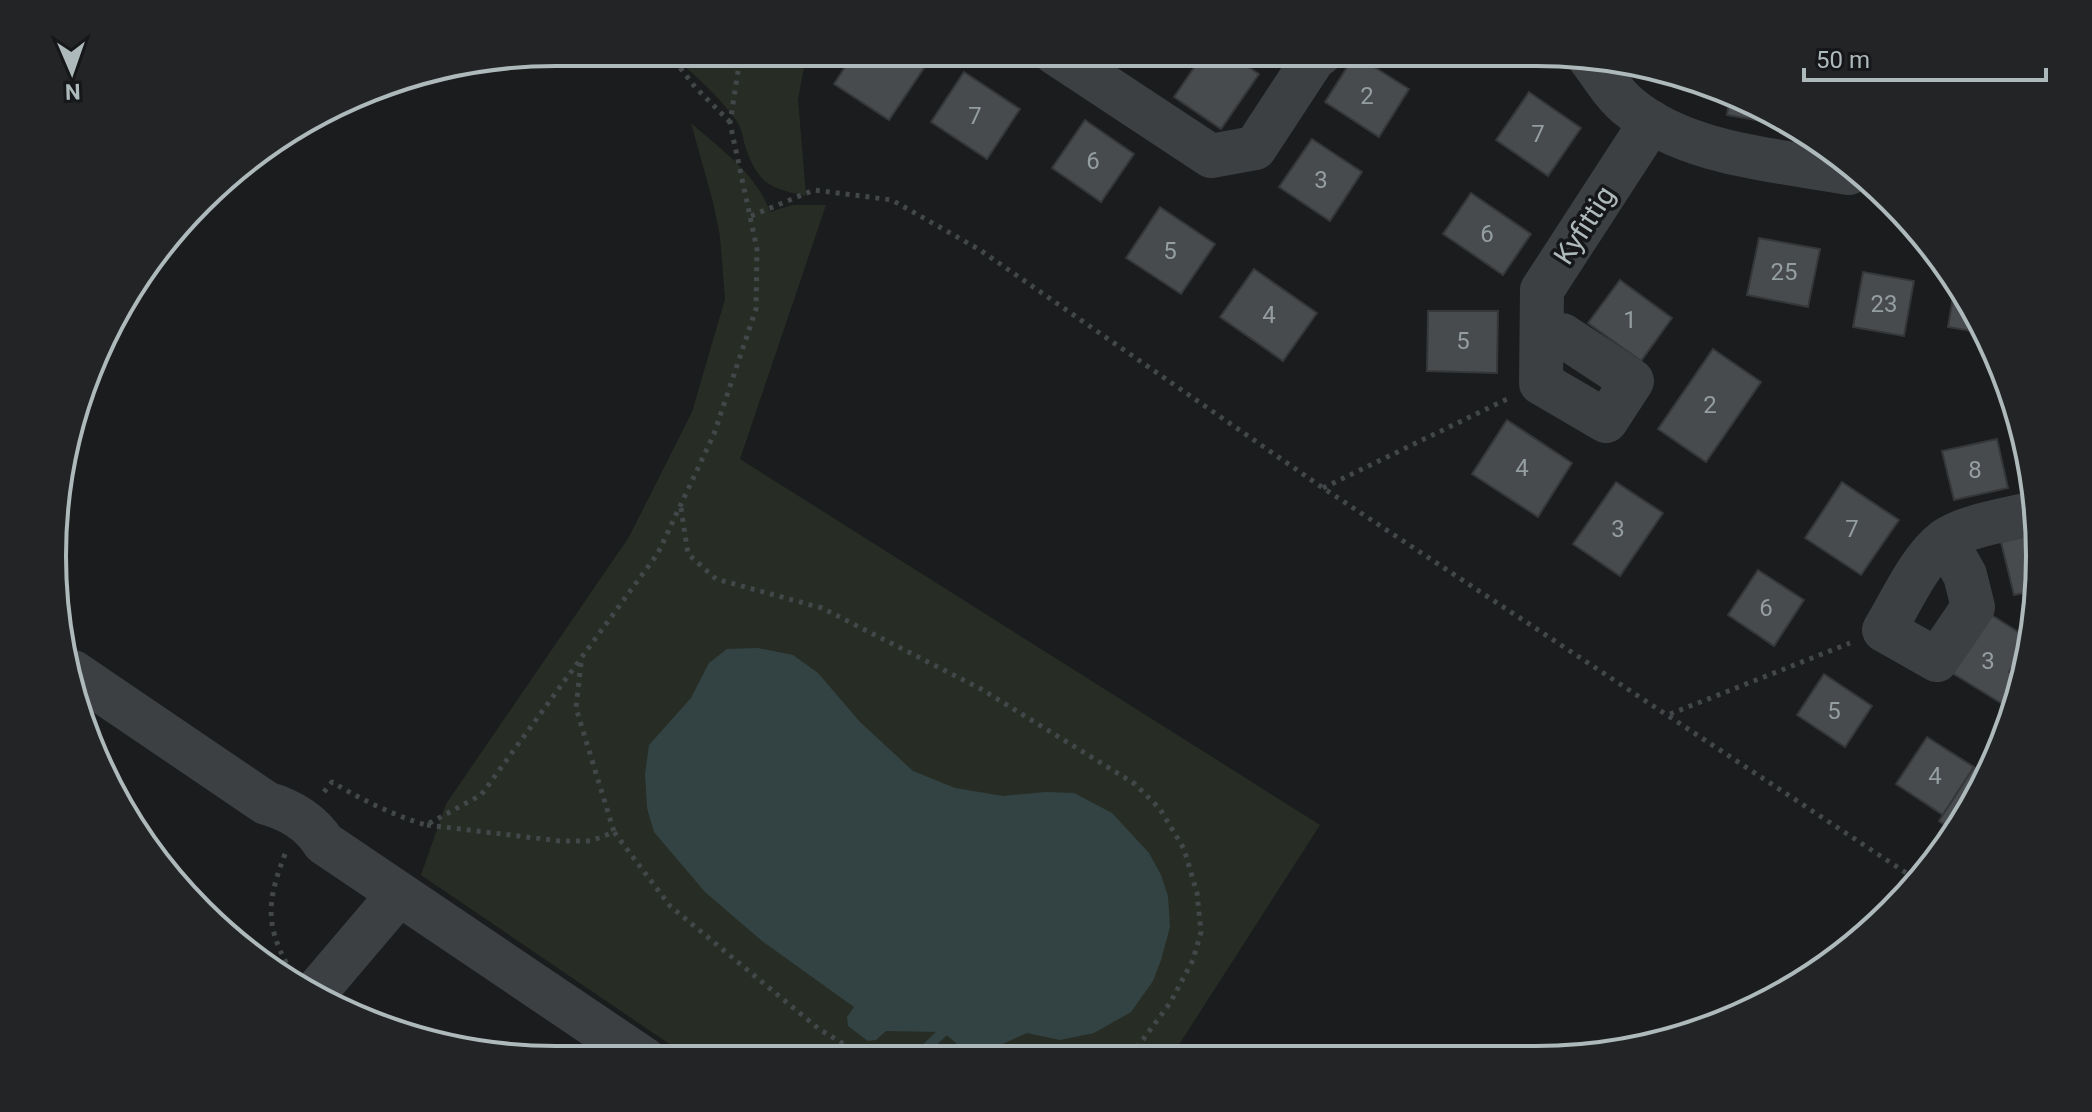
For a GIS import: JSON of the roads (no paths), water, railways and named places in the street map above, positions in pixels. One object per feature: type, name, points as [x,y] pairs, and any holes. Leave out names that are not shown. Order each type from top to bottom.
[{"type":"street","points":[[1076,66],[1211,156],[1255,148],[1309,66]]},
{"type":"street","points":[[1598,70],[1626,105],[1651,122],[1707,147],[1839,171]]},
{"type":"street","name":"Kyfittig","points":[[1542,335],[1562,335],[1632,381],[1606,421],[1541,383],[1542,290],[1651,122]]},
{"type":"street","points":[[1945,540],[1965,575],[1973,607],[1937,660],[1884,630],[1925,562],[1945,540],[1976,527],[2024,515]]},
{"type":"street","points":[[82,678],[266,803],[276,822],[305,840],[324,843],[625,1046]]},
{"type":"street","points":[[321,985],[399,894]]},
{"type":"waterway","points":[[928,1046],[949,1021]]}]
